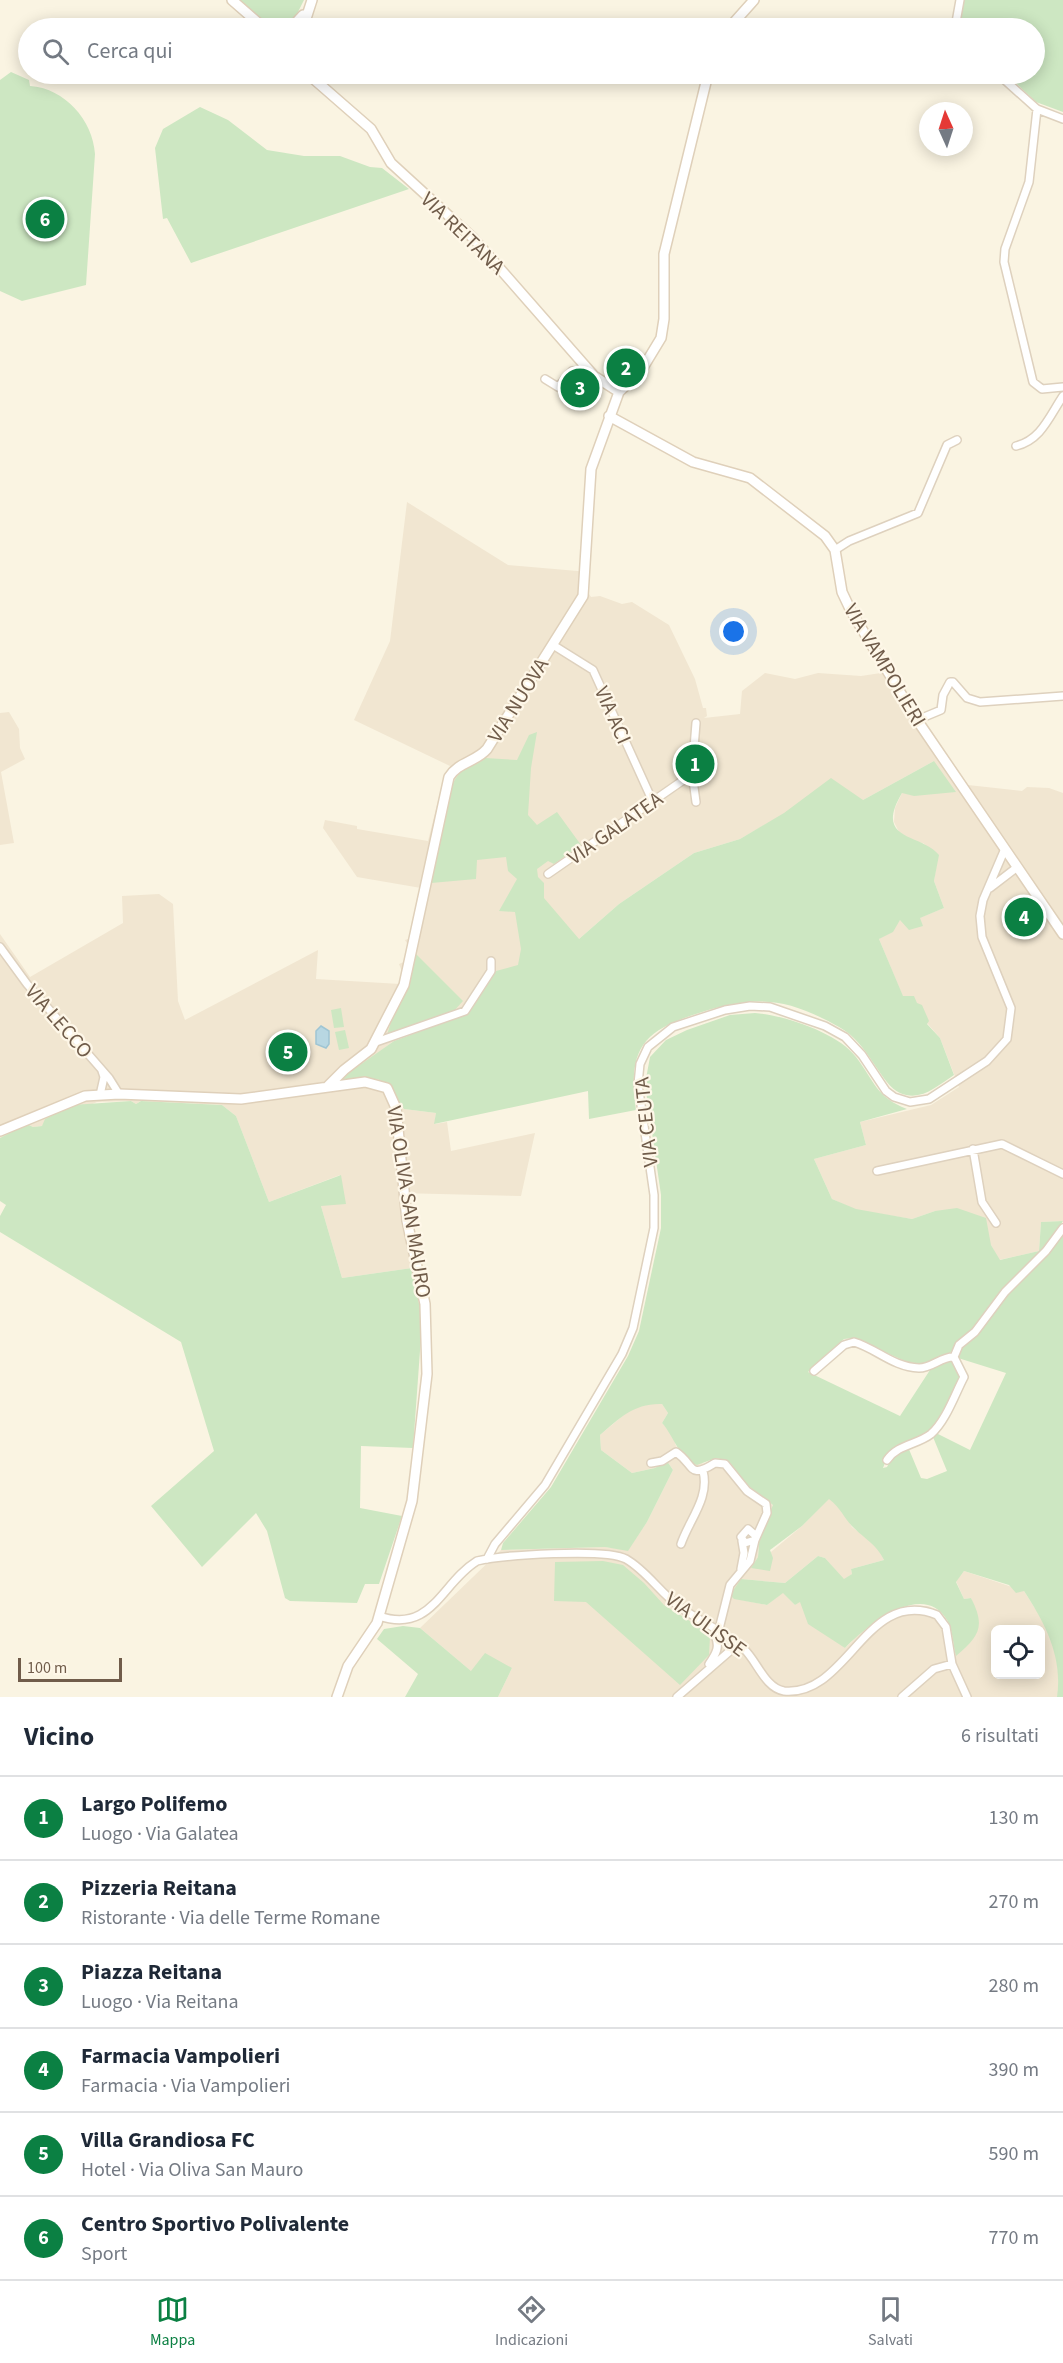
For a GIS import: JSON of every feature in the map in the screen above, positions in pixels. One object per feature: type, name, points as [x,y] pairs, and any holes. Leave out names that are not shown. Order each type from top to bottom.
[{"type":"street","points":[[232,0],[252,18]]},
{"type":"street","points":[[305,18],[312,0]]},
{"type":"street","points":[[738,18],[754,0]]},
{"type":"street","points":[[957,18],[960,0]]},
{"type":"street","points":[[300,18],[307,11]]},
{"type":"street","name":"VIA REITANA","points":[[319,84],[371,129],[391,163],[473,238],[594,376],[619,392]]},
{"type":"street","points":[[619,392],[641,371],[662,338],[663,254],[706,84]]},
{"type":"street","points":[[1009,84],[1037,109],[1063,119]]},
{"type":"street","points":[[1037,109],[1029,182],[1005,249],[1004,262],[1033,382],[1042,389],[1063,387]]},
{"type":"street","points":[[545,380],[558,387],[572,370],[588,377],[594,376]]},
{"type":"street","name":"VIA NUOVA","points":[[327,1087],[376,1042],[404,986],[449,777],[458,766],[482,755],[487,749],[571,619],[584,590],[589,484],[597,446],[619,392]]},
{"type":"street","points":[[1016,446],[1029,443],[1036,437],[1063,396]]},
{"type":"street","points":[[609,416],[693,462],[750,478],[825,536],[835,550],[849,541],[918,513],[947,445],[957,440]]},
{"type":"street","name":"VIA VAMPOLIERI","points":[[835,550],[846,600],[916,720],[1063,934]]},
{"type":"street","name":"VIA ACI","points":[[554,645],[593,670],[653,802]]},
{"type":"street","points":[[916,720],[941,710],[943,695],[950,682],[953,682],[967,698],[980,702],[1063,696]]},
{"type":"street","points":[[696,723],[694,748],[690,758],[696,802]]},
{"type":"street","name":"VIA GALATEA","points":[[548,874],[682,781],[693,778]]},
{"type":"street","name":"VIA CEUTA","points":[[487,1559],[495,1544],[545,1485],[622,1354],[633,1329],[654,1228],[654,1195],[639,1084],[640,1064],[648,1047],[673,1027],[725,1010],[750,1006],[770,1007],[825,1026],[845,1037],[862,1055],[886,1091],[894,1097],[910,1102],[929,1099],[996,1054],[1007,1039],[1012,1018],[1009,999],[982,937],[981,908],[1004,851]]},
{"type":"street","points":[[988,889],[1016,868]]},
{"type":"street","name":"VIA LECCO","points":[[0,947],[27,984],[102,1069],[118,1094]]},
{"type":"street","points":[[376,1042],[465,1011],[491,971],[491,961]]},
{"type":"street","points":[[100,1095],[104,1077],[102,1069]]},
{"type":"street","name":"VIA OLIVA SAN MAURO","points":[[0,1131],[69,1101],[100,1095],[241,1099],[374,1083],[381,1085],[390,1093],[398,1122],[407,1221],[425,1304],[427,1374],[415,1487],[379,1616],[348,1666],[337,1697]]},
{"type":"street","points":[[877,1171],[995,1144],[1007,1145],[1063,1174]]},
{"type":"street","points":[[973,1149],[982,1202],[996,1223]]},
{"type":"street","points":[[887,1460],[896,1451],[926,1437],[936,1428],[964,1377],[954,1357],[959,1345],[975,1332],[1005,1292],[1046,1251],[1063,1228]]},
{"type":"street","points":[[814,1371],[844,1346],[854,1342],[908,1367],[931,1367],[954,1357]]},
{"type":"street","points":[[651,1463],[662,1461],[676,1452],[691,1469],[703,1471],[715,1463],[725,1464],[747,1491],[766,1504],[753,1555],[727,1592],[717,1634],[717,1653]]},
{"type":"street","points":[[681,1544],[698,1512],[705,1484],[703,1471]]},
{"type":"street","points":[[741,1569],[744,1553],[742,1533],[764,1517]]},
{"type":"street","points":[[748,1529],[756,1538]]},
{"type":"street","points":[[742,1541],[749,1544],[756,1538]]},
{"type":"street","name":"VIA ULISSE","points":[[379,1616],[402,1620],[418,1617],[427,1611],[468,1566],[487,1559],[616,1555],[635,1565],[669,1600],[707,1624],[717,1634],[730,1638],[738,1644],[752,1657],[771,1684],[785,1691],[810,1687],[832,1675],[860,1640],[886,1620],[904,1613],[927,1611],[936,1615],[946,1627],[952,1664],[967,1697]]},
{"type":"street","points":[[700,1676],[717,1653],[722,1641],[730,1638]]},
{"type":"street","points":[[677,1697],[738,1644]]},
{"type":"street","points":[[902,1697],[934,1669],[952,1664]]},
{"type":"shaded area","points":[[407,502],[508,565],[589,572],[587,591],[591,597],[600,596],[622,604],[632,602],[669,625],[695,679],[703,708],[706,708],[707,716],[704,718],[740,714],[742,691],[765,673],[795,679],[818,673],[861,676],[894,671],[921,716],[968,785],[1022,791],[1027,787],[1049,788],[1063,793],[1063,1221],[1041,1222],[1039,1251],[999,1260],[991,1245],[935,1211],[912,1219],[856,1210],[832,1199],[814,1159],[866,1145],[860,1122],[931,1105],[959,1087],[940,1038],[927,1023],[919,1006],[903,997],[879,939],[900,920],[919,918],[944,908],[934,881],[938,855],[923,843],[914,842],[899,832],[894,822],[895,808],[902,793],[934,761],[863,800],[784,814],[740,839],[694,853],[619,904],[579,939],[476,1003],[467,1014],[394,1041],[341,1080],[364,1078],[383,1080],[394,1090],[404,1109],[436,1113],[435,1124],[447,1122],[451,1151],[535,1133],[521,1196],[399,1193],[401,1222],[412,1268],[342,1278],[321,1206],[340,1175],[269,1202],[236,1116],[222,1105],[141,1101],[136,1104],[131,1101],[97,1102],[42,1126],[33,1127],[27,1124],[0,1138],[0,934],[30,977],[123,923],[122,896],[159,894],[173,904],[178,1001],[185,1020],[318,950],[316,979],[400,984],[403,974],[399,964],[406,961],[408,945],[405,940],[411,938],[421,888],[357,877],[323,828],[325,820],[357,826],[357,829],[428,841],[444,777],[450,766],[354,720],[390,641]]},
{"type":"shaded area","points":[[9,712],[19,729],[20,748],[25,759],[1,772],[14,843],[0,845],[0,713]]},
{"type":"shaded area","points":[[650,1403],[662,1404],[668,1413],[662,1423],[673,1435],[676,1446],[686,1459],[705,1464],[716,1458],[731,1464],[747,1485],[773,1505],[760,1532],[758,1557],[752,1568],[802,1526],[829,1498],[842,1510],[852,1527],[877,1546],[884,1560],[851,1569],[852,1574],[844,1580],[825,1558],[818,1556],[785,1583],[741,1579],[742,1600],[767,1605],[783,1592],[795,1605],[800,1601],[845,1648],[860,1633],[889,1613],[902,1607],[928,1606],[938,1610],[946,1618],[956,1655],[978,1617],[971,1598],[964,1599],[956,1581],[964,1571],[1024,1591],[1047,1627],[1059,1655],[1061,1684],[1057,1697],[498,1697],[512,1668],[472,1672],[420,1628],[501,1550],[605,1547],[628,1550],[647,1522],[673,1470],[667,1461],[655,1468],[632,1473],[601,1450],[600,1435],[632,1408]]},
{"type":"green space","points":[[239,0],[304,0],[295,18],[258,18]]},
{"type":"green space","points":[[963,0],[1063,0],[1063,112],[1036,102],[1017,84],[1045,84],[1045,18],[960,18]]},
{"type":"green space","points":[[11,72],[18,75],[18,84],[30,84],[65,99],[83,118],[89,129],[95,154],[86,285],[22,301],[0,291],[0,80]]},
{"type":"green space","points":[[200,107],[228,120],[267,150],[304,156],[340,156],[370,167],[382,168],[409,189],[191,263],[167,218],[163,219],[155,148],[163,129]]},
{"type":"green space","points":[[537,732],[531,768],[528,815],[537,825],[557,812],[581,845],[554,864],[548,861],[537,869],[538,877],[544,883],[544,898],[579,939],[619,904],[694,853],[740,839],[784,813],[831,778],[863,800],[934,761],[956,792],[914,796],[902,793],[893,820],[896,828],[903,834],[931,848],[939,855],[934,881],[944,908],[920,918],[923,926],[909,930],[900,920],[893,932],[879,939],[903,996],[914,996],[917,1003],[922,1005],[929,1021],[927,1024],[940,1038],[954,1075],[922,1094],[915,1096],[900,1093],[887,1081],[858,1043],[839,1027],[820,1017],[786,1005],[754,1002],[737,1003],[699,1013],[664,1027],[651,1036],[637,1058],[634,1072],[636,1110],[589,1119],[588,1091],[434,1124],[436,1113],[404,1109],[384,1082],[373,1079],[340,1079],[394,1041],[467,1014],[496,971],[518,965],[521,949],[515,912],[499,911],[517,879],[508,871],[506,857],[477,860],[476,879],[431,883],[444,810],[458,775],[464,769],[485,758],[517,760],[529,735]]},
{"type":"green space","points":[[416,954],[463,1001],[453,1012],[387,1035],[394,1012],[402,1000]]},
{"type":"green space","points":[[341,1008],[344,1027],[334,1028],[331,1010]]},
{"type":"green space","points":[[767,1014],[795,1021],[824,1033],[848,1048],[882,1094],[907,1109],[860,1122],[866,1145],[814,1159],[832,1199],[856,1209],[912,1219],[935,1211],[957,1208],[986,1218],[991,1245],[1000,1260],[1039,1251],[1041,1222],[1063,1221],[1044,1252],[949,1354],[923,1364],[907,1362],[853,1338],[844,1339],[808,1372],[900,1416],[930,1370],[949,1360],[957,1365],[962,1375],[937,1424],[926,1435],[898,1447],[887,1458],[883,1468],[887,1467],[891,1459],[908,1447],[921,1478],[927,1479],[947,1471],[933,1437],[936,1433],[970,1450],[1006,1373],[958,1358],[960,1347],[1063,1231],[1063,1697],[1057,1697],[1057,1668],[1051,1641],[1045,1625],[1024,1591],[1016,1593],[1009,1585],[964,1571],[956,1582],[964,1599],[971,1598],[976,1608],[979,1624],[975,1637],[956,1656],[947,1620],[937,1609],[924,1604],[909,1605],[894,1611],[866,1629],[845,1648],[808,1624],[800,1602],[795,1605],[783,1593],[767,1605],[734,1599],[730,1595],[741,1579],[785,1583],[818,1556],[825,1558],[844,1579],[852,1574],[851,1569],[884,1560],[874,1546],[851,1525],[829,1499],[802,1526],[770,1550],[773,1558],[770,1571],[751,1568],[758,1557],[760,1532],[773,1505],[747,1485],[731,1464],[724,1460],[716,1458],[697,1465],[686,1458],[662,1423],[668,1413],[662,1404],[652,1404],[635,1409],[621,1417],[600,1435],[601,1450],[632,1473],[655,1468],[667,1461],[673,1470],[647,1522],[628,1551],[605,1547],[501,1550],[503,1543],[551,1487],[628,1356],[639,1331],[661,1228],[661,1195],[645,1084],[650,1057],[666,1040],[730,1015]]},
{"type":"green space","points":[[345,1030],[349,1048],[339,1050],[335,1032]]},
{"type":"green space","points":[[131,1101],[136,1104],[141,1101],[222,1105],[236,1116],[269,1202],[341,1175],[346,1204],[321,1206],[342,1278],[412,1268],[420,1309],[421,1337],[413,1448],[361,1446],[360,1508],[402,1516],[379,1584],[365,1584],[357,1603],[290,1601],[285,1598],[267,1531],[256,1513],[202,1567],[151,1506],[214,1451],[181,1342],[0,1232],[0,1216],[6,1205],[0,1201],[0,1138],[27,1124],[33,1127],[42,1126],[45,1119],[73,1105]]},
{"type":"green space","points":[[603,1561],[623,1565],[664,1605],[701,1628],[710,1637],[709,1655],[680,1685],[586,1602],[554,1601],[555,1562]]},
{"type":"green space","points":[[403,1626],[420,1628],[471,1671],[485,1653],[512,1668],[498,1697],[405,1697],[418,1674],[377,1639],[384,1629]]},
{"type":"water","points":[[321,1026],[329,1031],[329,1044],[326,1048],[316,1044],[316,1031]]},
{"type":"place","name":"Centro Sportivo Polivalente","points":[[45,219]]},
{"type":"place","name":"Pizzeria Reitana","points":[[626,368]]},
{"type":"place","name":"Piazza Reitana","points":[[580,388]]},
{"type":"place","name":"Largo Polifemo","points":[[695,764]]},
{"type":"place","name":"Farmacia Vampolieri","points":[[1024,917]]},
{"type":"place","name":"Villa Grandiosa FC","points":[[288,1052]]}]
